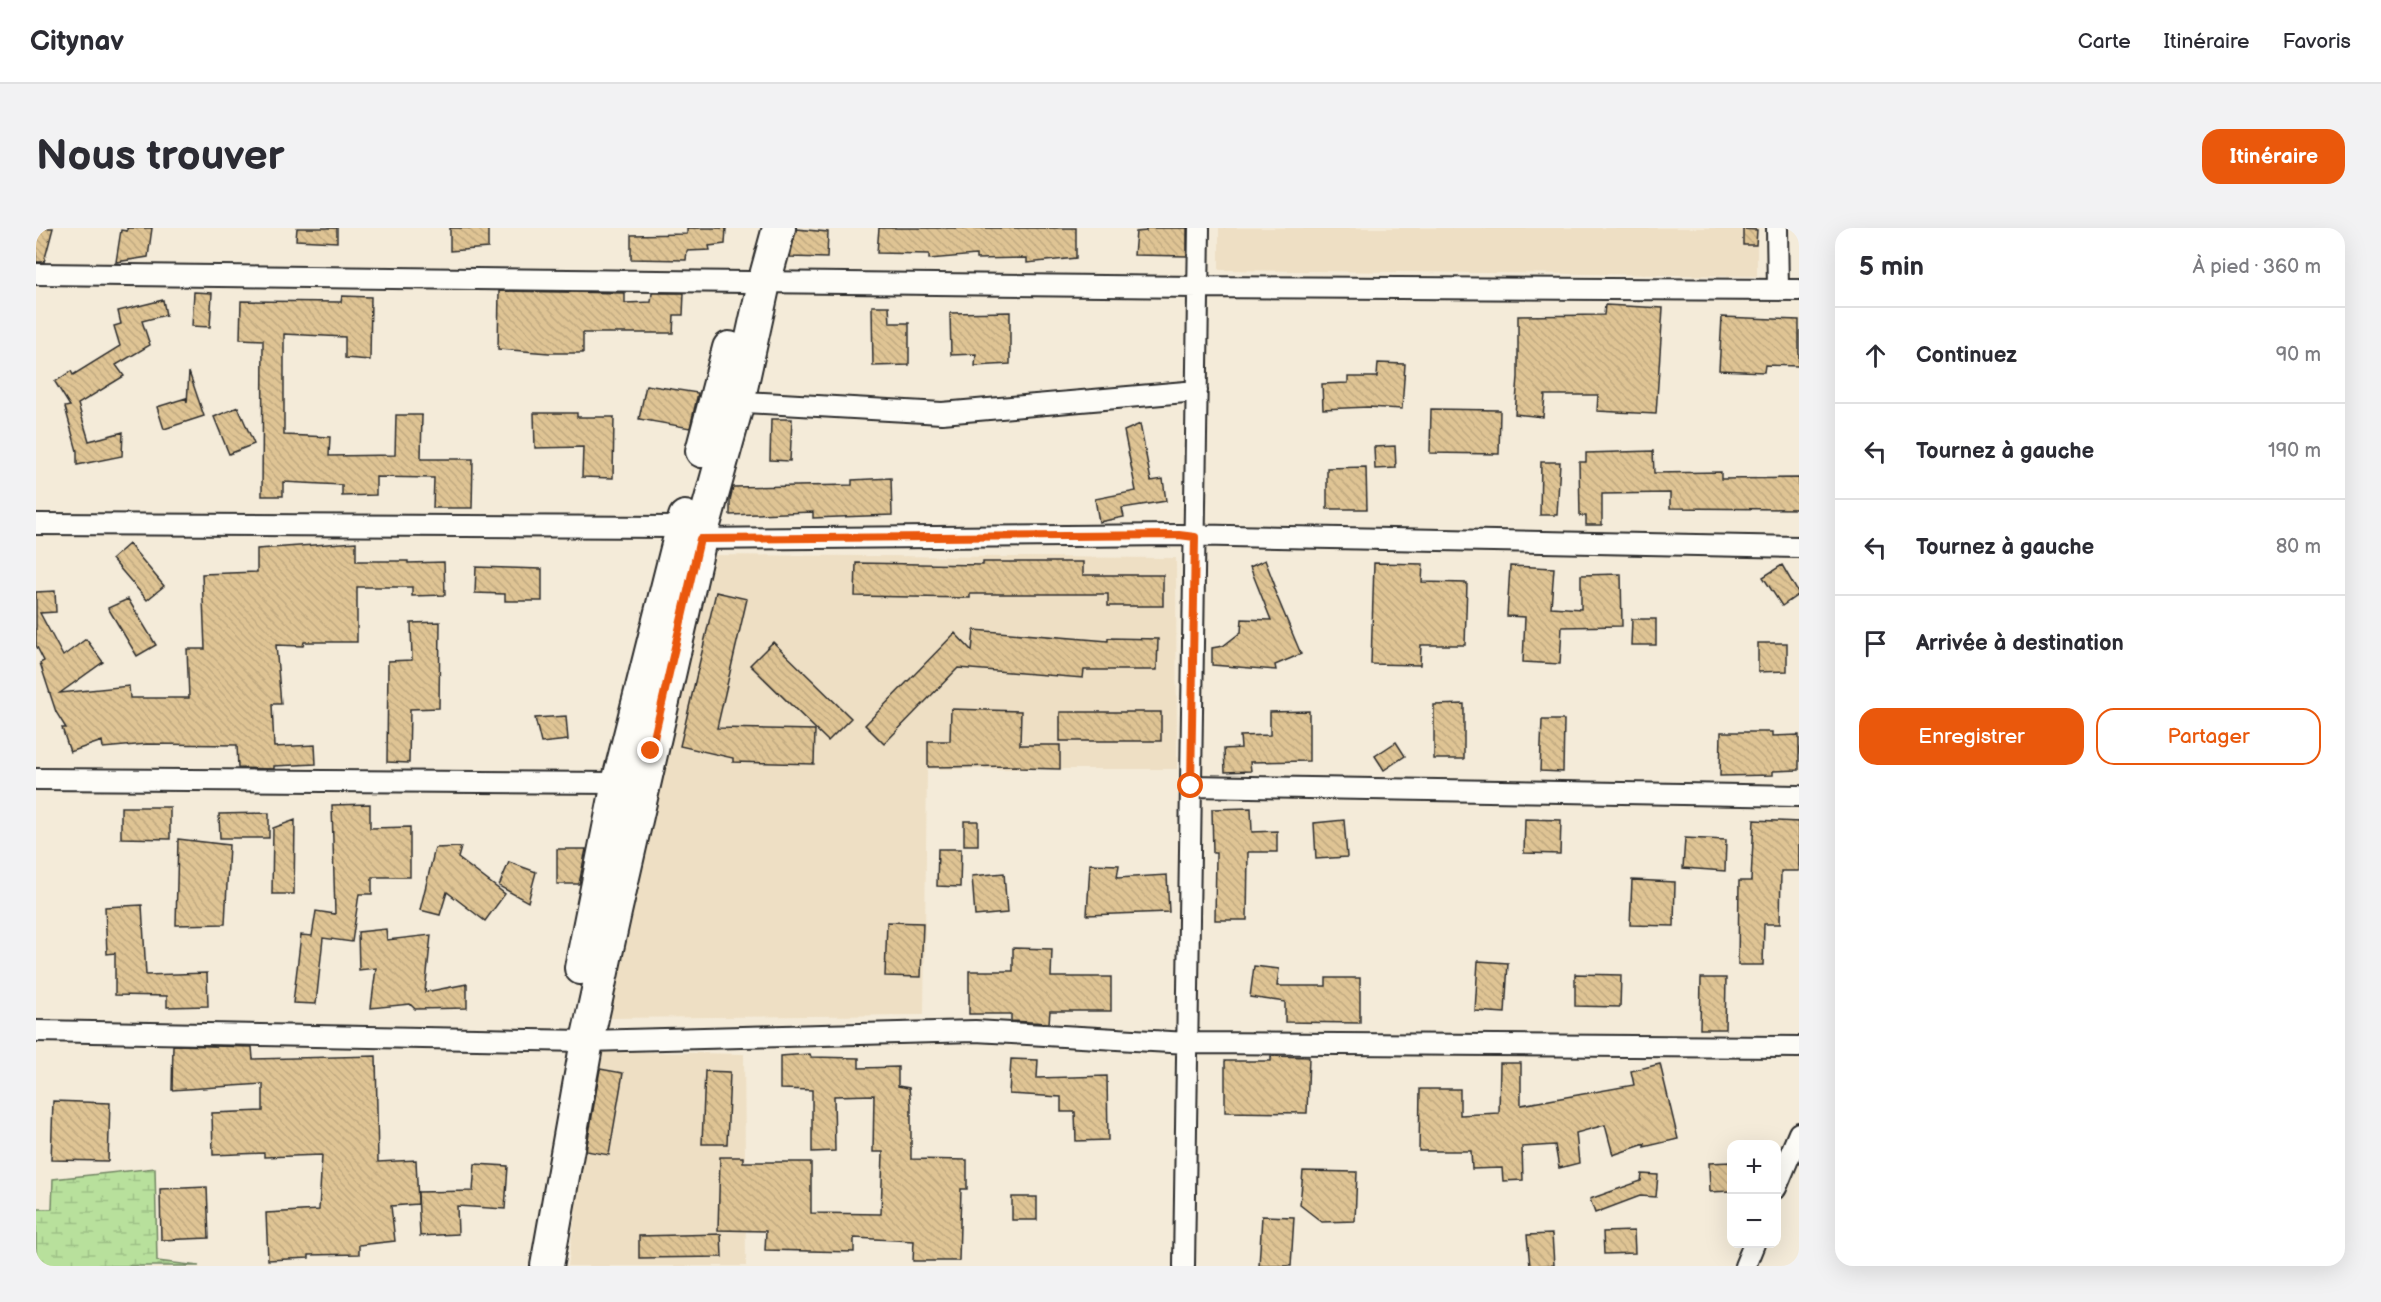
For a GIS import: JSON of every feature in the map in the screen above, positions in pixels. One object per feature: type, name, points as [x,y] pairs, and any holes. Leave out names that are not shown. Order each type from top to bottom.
[{"type":"main road","points":[[547,1266],[577,1040],[618,783],[727,401],[755,283],[759,228]]},
{"type":"main road","points":[[755,283],[779,228]]},
{"type":"main road","points":[[531,1266],[577,1040],[687,535]]},
{"type":"street","points":[[1184,1266],[1199,228]]},
{"type":"street","points":[[1777,228],[1779,289]]},
{"type":"street","points":[[36,274],[755,283],[1799,290]]},
{"type":"street","points":[[727,401],[942,413],[1197,391]]},
{"type":"street","points":[[36,524],[687,535],[1179,535],[1799,547]]},
{"type":"street","points":[[36,779],[618,783]]},
{"type":"street","points":[[1191,786],[1799,796]]},
{"type":"street","points":[[36,1031],[577,1040],[975,1031],[1188,1044],[1799,1047]]},
{"type":"street","points":[[1781,1176],[1799,1133]]},
{"type":"street","points":[[1745,1266],[1752,1248]]},
{"type":"shaded area","points":[[1219,228],[1757,228],[1757,276],[1219,270]]},
{"type":"shaded area","points":[[706,555],[1176,558],[1177,769],[927,769],[924,1015],[603,1018],[635,903],[656,768]]},
{"type":"shaded area","points":[[597,1051],[744,1054],[746,1266],[568,1266]]},
{"type":"green space","points":[[155,1168],[157,1261],[199,1266],[36,1266],[36,1209],[52,1209],[53,1179]]},
{"type":"building","points":[[36,228],[53,228],[44,262],[36,262]]},
{"type":"building","points":[[127,228],[152,228],[148,257],[116,262],[121,230],[127,231]]},
{"type":"building","points":[[297,228],[337,228],[337,242],[296,240]]},
{"type":"building","points":[[450,228],[488,228],[488,248],[450,251]]},
{"type":"building","points":[[687,228],[726,228],[725,244],[709,246],[710,250],[687,251],[686,260],[631,259],[631,235],[687,234]]},
{"type":"building","points":[[879,228],[1076,228],[1076,258],[1027,263],[1027,258],[976,259],[976,255],[929,259],[929,254],[877,253]]},
{"type":"building","points":[[1146,228],[1187,228],[1187,256],[1134,255],[1136,232],[1146,231]]},
{"type":"building","points":[[796,229],[828,232],[827,258],[790,257]]},
{"type":"building","points":[[1743,229],[1757,230],[1756,245],[1743,245]]},
{"type":"building","points":[[499,291],[625,293],[625,303],[651,302],[652,293],[684,293],[683,315],[674,315],[673,333],[583,333],[583,353],[498,349]]},
{"type":"building","points":[[194,292],[212,293],[210,327],[192,326]]},
{"type":"building","points":[[342,296],[371,297],[370,360],[345,358],[345,337],[284,334],[284,435],[330,437],[329,456],[395,455],[396,415],[422,415],[421,459],[473,459],[472,508],[433,508],[434,478],[376,477],[376,495],[342,496],[342,485],[283,482],[283,496],[262,496],[263,340],[240,339],[241,301],[341,302]]},
{"type":"building","points":[[163,300],[166,315],[142,321],[150,345],[116,365],[124,376],[78,404],[89,441],[123,432],[122,456],[77,465],[77,451],[65,407],[70,406],[55,382],[71,371],[73,375],[120,346],[114,326],[121,324],[118,311]]},
{"type":"building","points":[[1605,305],[1663,308],[1656,414],[1597,411],[1598,395],[1545,395],[1543,417],[1515,414],[1518,377],[1518,316],[1604,315]]},
{"type":"building","points":[[872,306],[889,306],[890,323],[909,323],[909,365],[873,366]]},
{"type":"building","points":[[1010,312],[1010,364],[975,366],[976,354],[951,355],[950,313]]},
{"type":"building","points":[[1722,317],[1799,320],[1799,366],[1765,365],[1764,372],[1719,370]]},
{"type":"building","points":[[1378,363],[1405,364],[1402,409],[1368,407],[1323,409],[1322,384],[1348,383],[1348,377],[1377,377]]},
{"type":"building","points":[[189,372],[204,416],[164,429],[157,407],[186,398],[187,403]]},
{"type":"building","points":[[646,385],[698,393],[690,428],[639,419]]},
{"type":"building","points":[[238,407],[254,444],[229,454],[214,417]]},
{"type":"building","points":[[1431,409],[1500,410],[1499,454],[1430,453]]},
{"type":"building","points":[[534,413],[577,413],[577,417],[614,417],[613,478],[582,477],[583,447],[535,448]]},
{"type":"building","points":[[771,419],[792,419],[790,461],[770,460]]},
{"type":"building","points":[[1140,424],[1151,481],[1163,479],[1166,501],[1122,508],[1124,517],[1099,522],[1095,499],[1136,491],[1124,431]]},
{"type":"building","points":[[1395,446],[1396,468],[1375,469],[1374,447]]},
{"type":"building","points":[[1653,451],[1654,473],[1721,472],[1721,479],[1799,478],[1799,509],[1670,508],[1670,493],[1602,494],[1602,525],[1586,525],[1586,516],[1580,516],[1579,462],[1586,462],[1586,453]]},
{"type":"building","points":[[1541,462],[1560,462],[1557,515],[1540,515]]},
{"type":"building","points":[[1366,467],[1367,509],[1327,509],[1327,468]]},
{"type":"building","points":[[891,478],[892,515],[813,518],[813,512],[730,515],[733,487],[852,485],[852,480]]},
{"type":"building","points":[[356,542],[356,561],[444,562],[445,595],[412,596],[412,587],[357,587],[357,642],[304,642],[303,646],[276,645],[281,704],[272,704],[274,747],[315,745],[316,764],[274,766],[274,769],[238,768],[237,745],[147,744],[103,748],[102,741],[70,752],[62,728],[66,728],[56,712],[40,663],[44,661],[36,645],[36,592],[55,591],[56,612],[40,613],[63,656],[86,639],[103,662],[60,693],[129,686],[130,698],[189,698],[187,649],[205,649],[202,574],[257,572],[257,549]]},
{"type":"building","points":[[129,544],[164,586],[147,600],[112,559]]},
{"type":"building","points":[[1265,560],[1275,586],[1273,587],[1301,654],[1275,665],[1276,670],[1212,665],[1212,648],[1223,646],[1241,632],[1242,619],[1271,620],[1250,567]]},
{"type":"building","points":[[983,562],[1083,562],[1083,575],[1163,575],[1163,606],[1108,606],[1108,594],[970,594],[970,598],[855,596],[856,563],[983,565]]},
{"type":"building","points":[[1374,563],[1423,564],[1422,582],[1467,583],[1465,645],[1421,645],[1420,665],[1371,664]]},
{"type":"building","points":[[1782,565],[1799,594],[1782,606],[1763,577]]},
{"type":"building","points":[[1510,566],[1554,568],[1551,607],[1581,609],[1581,575],[1621,574],[1622,626],[1562,627],[1560,664],[1523,662],[1525,617],[1507,616]]},
{"type":"building","points":[[476,567],[542,569],[542,601],[505,601],[505,594],[475,593]]},
{"type":"building","points":[[716,592],[747,599],[717,728],[815,730],[814,764],[733,762],[733,758],[680,746]]},
{"type":"building","points":[[128,599],[156,645],[137,656],[108,608]]},
{"type":"building","points":[[1632,619],[1656,619],[1656,645],[1631,645]]},
{"type":"building","points":[[440,622],[439,708],[410,709],[409,763],[387,762],[388,661],[412,660],[411,623]]},
{"type":"building","points":[[974,630],[1108,641],[1108,638],[1158,639],[1157,670],[1084,670],[1083,678],[958,668],[884,744],[865,725],[955,633],[972,651]]},
{"type":"building","points":[[773,642],[851,718],[828,741],[750,665]]},
{"type":"building","points":[[1758,643],[1787,643],[1787,671],[1758,672]]},
{"type":"building","points":[[1464,704],[1464,759],[1434,759],[1434,705]]},
{"type":"building","points":[[951,709],[1021,711],[1020,745],[1060,745],[1060,769],[1020,768],[1020,766],[928,767],[928,741],[950,741]]},
{"type":"building","points":[[1309,711],[1309,761],[1250,762],[1251,771],[1225,772],[1224,749],[1241,748],[1240,736],[1270,735],[1270,712]]},
{"type":"building","points":[[1060,712],[1161,712],[1161,741],[1060,741]]},
{"type":"building","points":[[566,716],[568,740],[541,743],[535,718]]},
{"type":"building","points":[[1542,720],[1564,720],[1563,772],[1540,771]]},
{"type":"building","points":[[1721,732],[1772,732],[1772,736],[1799,735],[1799,770],[1773,771],[1773,775],[1720,776]]},
{"type":"building","points":[[1396,742],[1405,756],[1384,770],[1375,756]]},
{"type":"building","points":[[370,804],[370,828],[410,827],[410,877],[372,877],[372,894],[359,894],[352,942],[323,938],[316,1004],[293,1003],[301,935],[312,936],[316,911],[335,914],[332,805]]},
{"type":"building","points":[[121,807],[170,807],[170,839],[121,838]]},
{"type":"building","points":[[1251,808],[1252,832],[1277,831],[1277,852],[1248,852],[1247,920],[1215,920],[1216,853],[1213,853],[1212,809]]},
{"type":"building","points":[[269,813],[269,838],[220,838],[219,814]]},
{"type":"building","points":[[1525,819],[1561,820],[1560,854],[1524,853]]},
{"type":"building","points":[[295,820],[294,894],[272,894],[273,828]]},
{"type":"building","points":[[1344,820],[1347,857],[1316,859],[1314,823]]},
{"type":"building","points":[[1754,820],[1799,822],[1799,871],[1781,871],[1780,924],[1764,924],[1763,965],[1738,965],[1739,881],[1751,881]]},
{"type":"building","points":[[964,821],[978,821],[978,845],[964,845]]},
{"type":"building","points":[[1685,838],[1726,840],[1725,871],[1683,868]]},
{"type":"building","points":[[178,839],[229,845],[225,924],[176,925]]},
{"type":"building","points":[[461,847],[458,858],[505,894],[485,921],[447,892],[440,915],[420,910],[435,848]]},
{"type":"building","points":[[557,849],[586,849],[579,884],[557,884]]},
{"type":"building","points":[[938,849],[961,849],[960,887],[937,886]]},
{"type":"building","points":[[509,862],[536,872],[528,902],[499,886]]},
{"type":"building","points":[[1090,864],[1119,865],[1117,878],[1167,875],[1169,912],[1087,915]]},
{"type":"building","points":[[1004,873],[1007,913],[975,916],[972,876]]},
{"type":"building","points":[[1632,880],[1675,882],[1674,926],[1630,925]]},
{"type":"building","points":[[142,905],[146,975],[207,973],[208,1006],[167,1007],[167,996],[115,995],[115,953],[107,954],[105,907]]},
{"type":"building","points":[[887,922],[923,923],[921,977],[885,976]]},
{"type":"building","points":[[386,929],[387,940],[431,935],[425,992],[467,984],[467,1008],[415,1009],[410,1004],[371,1008],[376,968],[359,970],[358,932]]},
{"type":"building","points":[[1013,948],[1052,949],[1051,977],[1111,977],[1111,1011],[1050,1011],[1049,1023],[1011,1021],[1011,1014],[969,1014],[969,971],[1013,971]]},
{"type":"building","points":[[1478,961],[1508,963],[1505,1013],[1475,1011]]},
{"type":"building","points":[[1254,966],[1279,969],[1277,986],[1326,986],[1326,978],[1360,978],[1360,1023],[1285,1022],[1285,1002],[1250,997]]},
{"type":"building","points":[[1575,974],[1621,975],[1620,1007],[1575,1006]]},
{"type":"building","points":[[1701,978],[1726,978],[1725,1029],[1700,1029]]},
{"type":"building","points":[[173,1045],[252,1047],[253,1059],[376,1056],[378,1162],[416,1160],[418,1204],[391,1206],[395,1241],[359,1245],[359,1254],[309,1255],[309,1258],[268,1260],[266,1213],[319,1210],[322,1155],[264,1157],[264,1153],[213,1155],[212,1113],[263,1111],[263,1084],[172,1090]]},
{"type":"building","points":[[810,1054],[811,1057],[859,1058],[859,1068],[898,1067],[898,1086],[909,1088],[911,1159],[967,1160],[967,1189],[961,1189],[959,1261],[913,1261],[914,1241],[854,1238],[854,1252],[765,1250],[766,1231],[718,1230],[720,1157],[743,1157],[743,1162],[811,1162],[811,1213],[881,1214],[883,1152],[873,1152],[874,1095],[834,1096],[835,1151],[812,1152],[812,1090],[780,1089],[780,1056]]},
{"type":"building","points":[[1271,1056],[1309,1057],[1307,1113],[1225,1112],[1225,1061],[1271,1061]]},
{"type":"building","points":[[1011,1059],[1038,1060],[1037,1078],[1107,1076],[1108,1140],[1076,1141],[1075,1112],[1061,1112],[1061,1097],[1009,1094]]},
{"type":"building","points":[[1500,1063],[1521,1063],[1521,1105],[1634,1085],[1631,1071],[1660,1064],[1678,1139],[1644,1147],[1645,1144],[1613,1155],[1605,1125],[1576,1133],[1579,1163],[1559,1168],[1555,1145],[1522,1147],[1523,1180],[1503,1181],[1502,1168],[1472,1169],[1471,1151],[1419,1151],[1420,1089],[1460,1089],[1460,1115],[1499,1113]]},
{"type":"building","points":[[600,1069],[623,1073],[609,1155],[586,1151]]},
{"type":"building","points":[[705,1071],[730,1072],[727,1144],[702,1144]]},
{"type":"building","points":[[53,1101],[110,1103],[108,1161],[51,1160]]},
{"type":"building","points":[[1727,1162],[1727,1191],[1710,1192],[1709,1163]]},
{"type":"building","points":[[475,1164],[508,1166],[505,1209],[457,1206],[458,1234],[420,1236],[418,1192],[473,1191]]},
{"type":"building","points":[[1303,1171],[1357,1172],[1355,1221],[1322,1222],[1300,1205]]},
{"type":"building","points":[[1642,1174],[1658,1175],[1656,1197],[1640,1196],[1595,1213],[1590,1199],[1641,1181]]},
{"type":"building","points":[[207,1187],[209,1238],[161,1240],[160,1189]]},
{"type":"building","points":[[1012,1197],[1037,1197],[1037,1220],[1012,1220]]},
{"type":"building","points":[[1262,1216],[1294,1217],[1291,1266],[1259,1266]]},
{"type":"building","points":[[1634,1231],[1635,1253],[1604,1254],[1603,1232]]},
{"type":"building","points":[[721,1234],[722,1257],[639,1258],[639,1236]]},
{"type":"building","points":[[1552,1234],[1554,1265],[1530,1266],[1527,1235]]},
{"type":"route","points":[[651,751],[700,539],[1179,535],[1195,537],[1191,786]]}]
